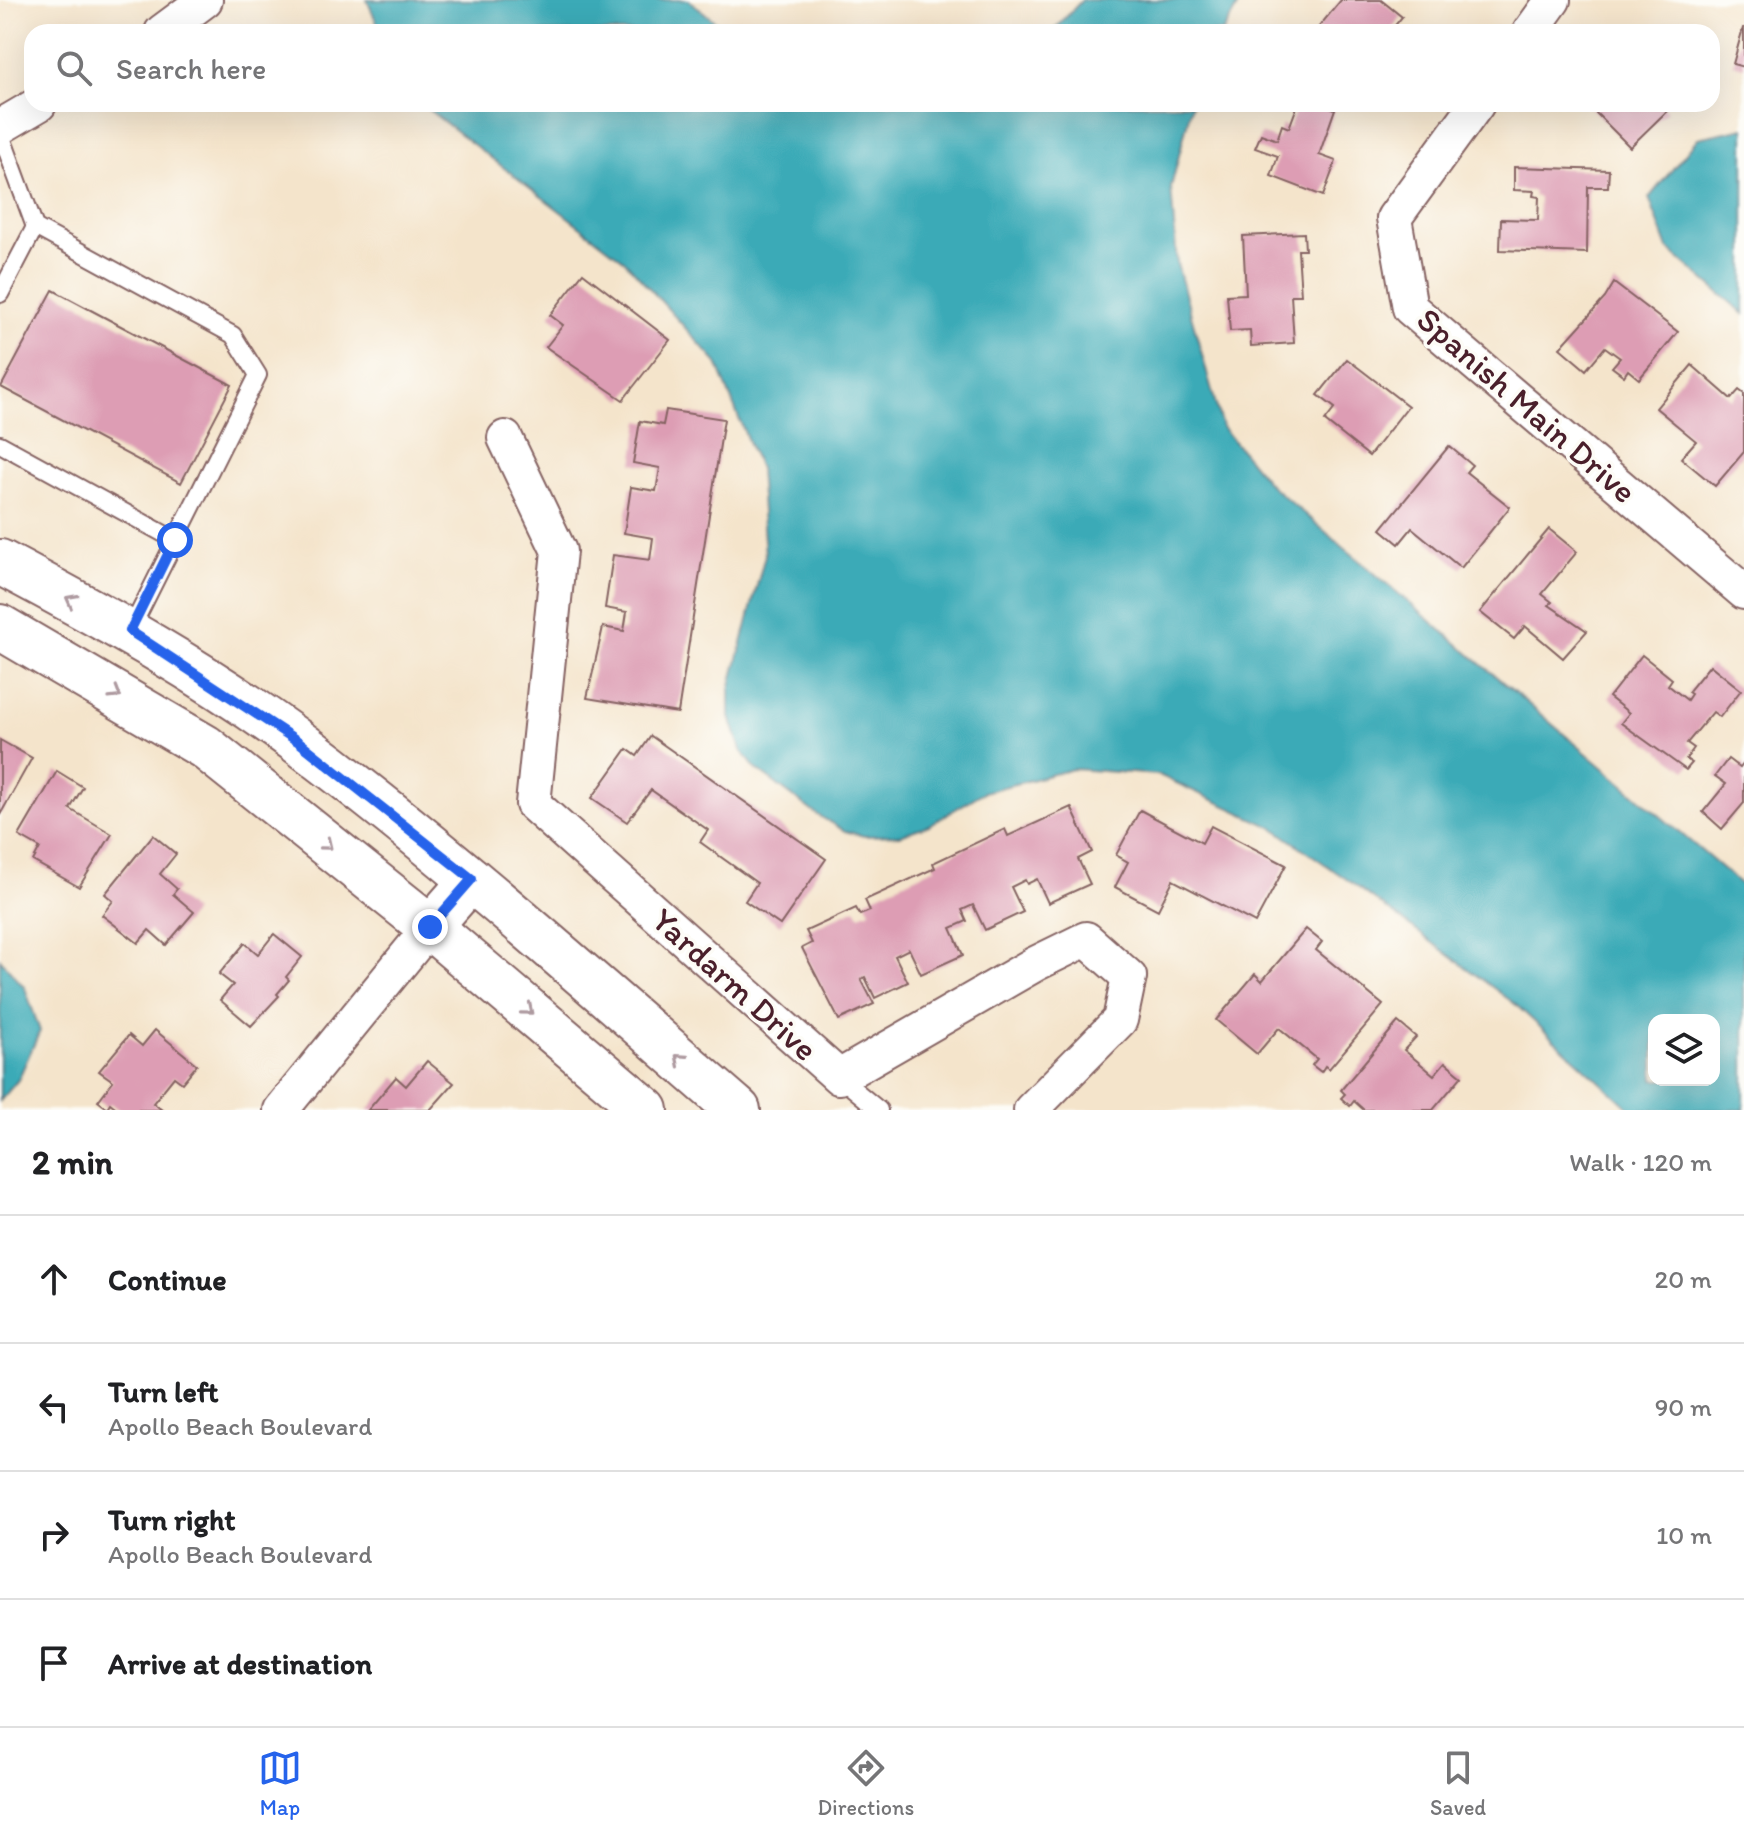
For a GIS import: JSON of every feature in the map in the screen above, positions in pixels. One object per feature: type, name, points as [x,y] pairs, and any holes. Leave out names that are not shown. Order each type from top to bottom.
[{"type":"main road","points":[[0,562],[130,631],[299,742],[472,879],[738,1110]]},
{"type":"main road","points":[[0,627],[205,747],[430,927],[646,1110]]},
{"type":"street","points":[[173,24],[205,0]]},
{"type":"street","points":[[1536,24],[1553,0]]},
{"type":"street","points":[[0,129],[27,112]]},
{"type":"street","name":"Spanish Main Drive","points":[[1471,112],[1394,218],[1410,308],[1744,592]]},
{"type":"street","name":"Yardarm Drive","points":[[505,438],[559,551],[533,804],[839,1077],[1035,964],[1086,939],[1129,977],[1120,1020],[1031,1110]]},
{"type":"street","points":[[281,1110],[472,879]]},
{"type":"lane","points":[[0,129],[35,227],[233,335],[258,375],[130,631]]},
{"type":"lane","points":[[0,294],[35,227]]},
{"type":"lane","points":[[0,444],[175,540]]},
{"type":"lane","points":[[839,1077],[879,1110]]},
{"type":"water","points":[[367,0],[689,0],[718,24],[378,24]]},
{"type":"water","points":[[1082,0],[1241,0],[1228,24],[1060,24]]},
{"type":"water","points":[[431,112],[1190,112],[1171,187],[1177,264],[1222,427],[1268,483],[1744,887],[1744,1110],[1631,1110],[1515,1004],[1352,883],[1272,827],[1159,775],[1073,769],[984,792],[929,825],[900,835],[864,836],[845,831],[816,814],[755,768],[741,750],[730,717],[730,689],[765,555],[759,469],[717,363],[625,261]]},
{"type":"water","points":[[1744,128],[1744,314],[1668,249],[1649,198],[1698,138]]},
{"type":"water","points":[[0,959],[25,988],[40,1031],[18,1080],[0,1101]]},
{"type":"building","points":[[1341,0],[1381,0],[1402,17],[1396,24],[1321,24]]},
{"type":"building","points":[[1744,28],[1744,67],[1733,64]]},
{"type":"building","points":[[1295,112],[1334,112],[1319,155],[1336,161],[1323,196],[1271,176],[1278,156],[1255,148],[1261,134],[1277,140],[1282,125],[1289,128]]},
{"type":"building","points":[[1595,112],[1666,112],[1630,147]]},
{"type":"building","points":[[1514,167],[1609,170],[1608,187],[1588,187],[1587,253],[1500,250],[1501,219],[1538,220],[1539,197],[1533,196],[1534,191],[1514,190]]},
{"type":"building","points":[[1304,233],[1305,250],[1298,250],[1301,295],[1291,295],[1294,343],[1251,346],[1250,330],[1230,331],[1227,295],[1246,294],[1243,236]]},
{"type":"building","points":[[583,273],[670,340],[623,400],[546,347],[563,325],[550,315]]},
{"type":"building","points":[[1614,283],[1678,332],[1639,379],[1628,370],[1624,376],[1612,367],[1620,358],[1605,347],[1586,370],[1560,348],[1605,298]]},
{"type":"building","points":[[53,290],[232,385],[181,483],[1,387]]},
{"type":"building","points":[[1347,359],[1408,406],[1369,456],[1325,421],[1335,408],[1318,395]]},
{"type":"building","points":[[1692,365],[1731,399],[1739,390],[1744,394],[1744,452],[1715,486],[1681,458],[1696,441],[1656,408]]},
{"type":"building","points":[[666,410],[724,419],[678,713],[587,698],[603,627],[624,631],[627,612],[605,608],[613,555],[650,560],[653,538],[624,533],[631,487],[656,491],[660,468],[633,463],[640,421],[663,425]]},
{"type":"building","points":[[1449,446],[1472,465],[1466,472],[1510,507],[1461,568],[1412,528],[1399,544],[1381,529]]},
{"type":"building","points":[[1549,529],[1577,552],[1542,594],[1552,602],[1549,605],[1587,631],[1563,658],[1525,626],[1514,639],[1480,612]]},
{"type":"building","points":[[1642,655],[1672,679],[1668,685],[1687,700],[1691,694],[1688,692],[1710,665],[1741,690],[1720,717],[1713,712],[1687,743],[1694,748],[1686,759],[1692,763],[1686,770],[1621,723],[1629,713],[1609,697]]},
{"type":"building","points":[[651,736],[826,859],[780,925],[745,901],[757,883],[700,842],[708,830],[651,790],[627,822],[592,798],[627,749],[637,756]]},
{"type":"building","points":[[0,740],[32,758],[0,815]]},
{"type":"building","points":[[1728,759],[1740,768],[1744,763],[1744,803],[1722,829],[1703,812],[1726,784],[1715,776]]},
{"type":"building","points":[[57,771],[83,787],[70,809],[112,834],[79,887],[33,861],[40,848],[19,836]]},
{"type":"building","points":[[1071,807],[1092,852],[1078,859],[1090,884],[1048,903],[1037,879],[1027,884],[1025,880],[1011,887],[1023,912],[985,930],[973,905],[962,910],[967,921],[951,928],[963,955],[921,974],[909,949],[895,956],[908,982],[875,998],[865,977],[861,979],[874,1004],[839,1020],[802,948],[812,943],[806,931],[856,908],[860,915],[870,911],[865,900],[935,868],[933,863],[1005,829],[1008,836]]},
{"type":"building","points":[[1140,810],[1202,843],[1211,826],[1286,865],[1255,923],[1173,880],[1158,910],[1115,887],[1128,862],[1116,855]]},
{"type":"building","points":[[153,835],[176,854],[160,874],[177,889],[173,894],[194,912],[166,945],[149,930],[138,943],[102,915],[113,901],[105,894]]},
{"type":"building","points":[[1306,929],[1322,942],[1316,950],[1383,1005],[1329,1069],[1325,1066],[1321,1072],[1312,1065],[1317,1059],[1279,1028],[1257,1054],[1216,1020],[1255,974],[1262,981]]},
{"type":"building","points":[[274,934],[302,957],[286,977],[289,980],[277,994],[279,996],[251,1026],[220,1000],[233,985],[219,974],[245,943],[258,954]]},
{"type":"building","points":[[1398,1022],[1416,1037],[1404,1050],[1434,1075],[1445,1062],[1462,1076],[1433,1110],[1364,1110],[1354,1101],[1350,1106],[1341,1098],[1345,1094],[1341,1090]]},
{"type":"building","points":[[155,1030],[197,1065],[182,1083],[174,1077],[153,1103],[162,1110],[119,1110],[110,1103],[107,1108],[98,1101],[113,1081],[99,1071],[129,1035],[142,1046]]},
{"type":"building","points":[[427,1061],[454,1083],[430,1110],[368,1110],[396,1077],[406,1086]]},
{"type":"route","points":[[175,540],[130,631],[299,742],[472,879],[430,927]]}]
